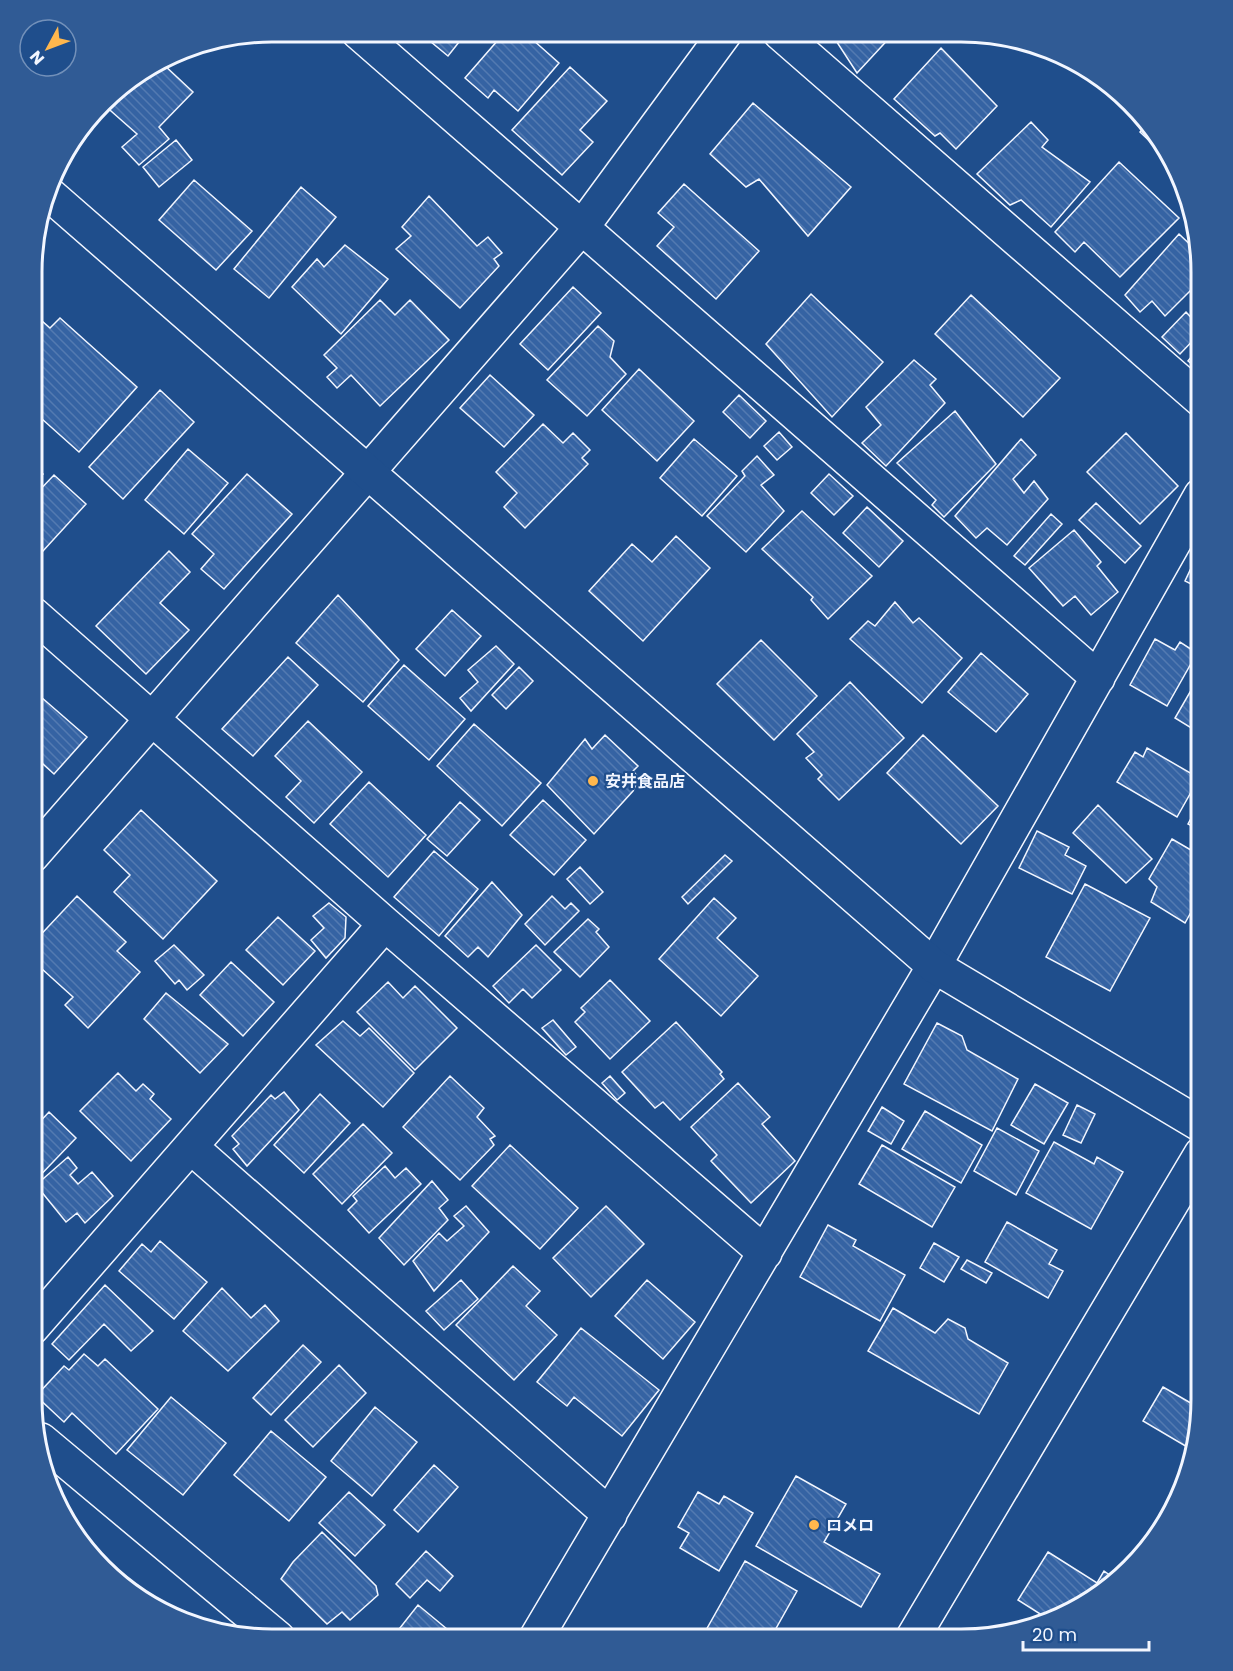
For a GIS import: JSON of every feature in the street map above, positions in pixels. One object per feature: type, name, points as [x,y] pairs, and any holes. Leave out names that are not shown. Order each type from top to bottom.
[{"type":"street","points":[[370,42],[1098,678]]},
{"type":"street","points":[[42,846],[583,226],[718,42]]},
{"type":"street","points":[[790,42],[1191,390]]},
{"type":"street","points":[[54,198],[934,966],[1191,1119]]},
{"type":"street","points":[[541,1629],[934,966],[1191,513]]},
{"type":"street","points":[[42,622],[154,718],[385,924],[765,1253]]},
{"type":"street","points":[[42,1317],[385,924]]},
{"type":"street","points":[[191,1148],[610,1515]]},
{"type":"street","points":[[918,1629],[1191,1171]]},
{"type":"street","points":[[46,1444],[267,1629]]},
{"type":"building","points":[[431,42],[459,42],[448,56]]},
{"type":"building","points":[[496,42],[535,42],[559,63],[518,111],[494,90],[488,98],[465,78]]},
{"type":"building","points":[[837,42],[886,42],[857,73]]},
{"type":"building","points":[[941,48],[997,106],[956,149],[940,133],[935,136],[894,99]]},
{"type":"building","points":[[570,67],[607,101],[580,130],[593,142],[562,175],[512,130]]},
{"type":"building","points":[[167,68],[193,92],[159,127],[169,139],[139,165],[122,147],[137,134],[109,109],[132,89]]},
{"type":"building","points":[[753,103],[851,187],[808,236],[759,179],[746,187],[710,154]]},
{"type":"building","points":[[1031,122],[1048,140],[1042,147],[1090,182],[1051,227],[1021,200],[1010,205],[977,174]]},
{"type":"building","points":[[1142,130],[1151,142],[1140,132]]},
{"type":"building","points":[[176,140],[192,160],[159,187],[143,167]]},
{"type":"building","points":[[1119,162],[1179,218],[1120,277],[1084,242],[1075,252],[1055,232]]},
{"type":"building","points":[[194,180],[252,231],[216,270],[159,220]]},
{"type":"building","points":[[684,184],[759,251],[716,299],[657,246],[674,227],[658,213]]},
{"type":"building","points":[[301,187],[336,217],[269,298],[234,269]]},
{"type":"building","points":[[429,196],[477,246],[488,237],[502,253],[494,259],[499,266],[460,308],[396,249],[411,236],[402,227]]},
{"type":"building","points":[[1179,234],[1189,244],[1191,290],[1165,316],[1152,301],[1140,312],[1125,295]]},
{"type":"building","points":[[345,245],[388,279],[341,334],[292,287],[317,259],[324,267]]},
{"type":"building","points":[[573,287],[601,313],[548,370],[520,344]]},
{"type":"building","points":[[811,294],[883,362],[832,417],[766,344]]},
{"type":"building","points":[[971,295],[1060,378],[1023,417],[935,334]]},
{"type":"building","points":[[380,300],[395,315],[410,300],[449,340],[380,406],[351,375],[337,388],[327,377],[337,368],[324,355]]},
{"type":"building","points":[[1186,312],[1191,317],[1191,342],[1180,354],[1162,337]]},
{"type":"building","points":[[60,318],[137,387],[79,452],[42,419],[42,321],[50,328]]},
{"type":"building","points":[[598,326],[614,341],[610,357],[626,374],[587,416],[547,380]]},
{"type":"building","points":[[914,360],[936,379],[930,385],[945,403],[886,466],[862,443],[881,425],[866,407]]},
{"type":"building","points":[[639,369],[694,421],[657,461],[602,410]]},
{"type":"building","points":[[490,375],[534,415],[504,447],[460,408]]},
{"type":"building","points":[[160,390],[194,422],[123,499],[89,467]]},
{"type":"building","points":[[739,395],[766,421],[750,438],[723,412]]},
{"type":"building","points":[[955,411],[996,464],[944,517],[932,505],[936,500],[897,463]]},
{"type":"building","points":[[543,424],[563,443],[573,433],[590,450],[582,458],[588,464],[525,528],[504,507],[517,493],[496,472]]},
{"type":"building","points":[[779,432],[792,447],[777,460],[764,446]]},
{"type":"building","points":[[1126,433],[1178,486],[1140,524],[1087,472]]},
{"type":"building","points":[[694,439],[737,476],[702,516],[660,478]]},
{"type":"building","points":[[1021,439],[1036,455],[1013,479],[1024,493],[1034,481],[1048,499],[1007,545],[987,528],[976,538],[955,516]]},
{"type":"building","points":[[188,449],[228,483],[184,534],[145,500]]},
{"type":"building","points":[[757,456],[774,475],[761,485],[784,511],[746,552],[707,516],[745,476],[742,471]]},
{"type":"building","points":[[247,474],[292,514],[224,589],[201,569],[214,554],[192,534]]},
{"type":"building","points":[[829,474],[853,496],[834,515],[811,493]]},
{"type":"building","points":[[54,475],[86,504],[43,551],[42,550],[42,488]]},
{"type":"building","points":[[1096,503],[1141,546],[1125,563],[1079,520]]},
{"type":"building","points":[[867,507],[903,541],[879,567],[843,533]]},
{"type":"building","points":[[802,511],[872,576],[828,619],[811,600],[813,597],[762,549]]},
{"type":"building","points":[[1051,514],[1062,524],[1025,565],[1014,556]]},
{"type":"building","points":[[1074,530],[1101,562],[1097,566],[1118,592],[1091,615],[1075,596],[1063,606],[1029,568]]},
{"type":"building","points":[[676,536],[710,568],[643,641],[589,591],[632,544],[652,562]]},
{"type":"building","points":[[169,551],[190,572],[160,603],[189,630],[146,674],[96,626]]},
{"type":"building","points":[[1191,568],[1191,584],[1185,581]]},
{"type":"building","points":[[338,595],[399,660],[363,702],[296,643]]},
{"type":"building","points":[[895,602],[913,623],[919,618],[962,658],[922,703],[850,639],[868,621],[875,626]]},
{"type":"building","points":[[452,610],[481,636],[445,676],[416,649]]},
{"type":"building","points":[[1155,639],[1175,650],[1180,642],[1191,649],[1191,664],[1167,706],[1130,685]]},
{"type":"building","points":[[761,640],[817,696],[774,740],[717,684]]},
{"type":"building","points":[[496,646],[514,664],[471,711],[460,698],[478,682],[468,670]]},
{"type":"building","points":[[981,653],[1028,694],[996,732],[948,692]]},
{"type":"building","points":[[288,657],[318,685],[253,756],[222,729]]},
{"type":"building","points":[[404,665],[465,719],[429,760],[368,706]]},
{"type":"building","points":[[519,667],[533,681],[506,709],[492,695]]},
{"type":"building","points":[[850,682],[904,738],[839,800],[818,779],[822,775],[806,758],[814,752],[797,734]]},
{"type":"building","points":[[1191,690],[1191,728],[1175,718]]},
{"type":"building","points":[[42,698],[87,737],[54,774],[42,763]]},
{"type":"building","points":[[308,721],[362,772],[314,823],[286,797],[301,781],[275,756]]},
{"type":"building","points":[[474,724],[541,783],[502,826],[437,766]]},
{"type":"building","name":"安井食品店","points":[[605,735],[638,766],[633,771],[639,778],[633,791],[594,834],[547,785],[585,739],[592,749]]},
{"type":"building","points":[[923,735],[998,806],[961,844],[887,773]]},
{"type":"building","points":[[1147,748],[1191,773],[1191,792],[1177,817],[1117,782],[1135,752],[1143,757]]},
{"type":"building","points":[[369,782],[426,835],[388,877],[330,824]]},
{"type":"building","points":[[543,800],[586,840],[554,875],[510,835]]},
{"type":"building","points":[[460,802],[480,820],[447,856],[427,839]]},
{"type":"building","points":[[1098,805],[1152,859],[1126,883],[1073,833]]},
{"type":"building","points":[[141,810],[217,881],[163,939],[114,892],[130,875],[104,850]]},
{"type":"building","points":[[1037,831],[1069,847],[1065,855],[1086,866],[1072,894],[1019,868]]},
{"type":"building","points":[[1172,839],[1191,850],[1191,912],[1185,923],[1151,902],[1157,887],[1149,879]]},
{"type":"building","points":[[434,851],[478,889],[439,936],[394,897]]},
{"type":"building","points":[[725,855],[732,861],[688,904],[682,897]]},
{"type":"building","points":[[580,867],[603,892],[590,904],[567,879]]},
{"type":"building","points":[[492,882],[522,915],[488,957],[478,947],[468,957],[445,936]]},
{"type":"building","points":[[1085,884],[1150,918],[1110,991],[1046,957]]},
{"type":"building","points":[[77,896],[126,942],[117,951],[140,972],[88,1028],[65,1005],[73,997],[42,969],[42,933]]},
{"type":"building","points":[[552,896],[565,909],[571,903],[579,911],[545,945],[525,924]]},
{"type":"building","points":[[714,898],[736,918],[717,938],[758,976],[721,1016],[659,959]]},
{"type":"building","points":[[329,903],[346,917],[345,938],[326,958],[311,940],[324,928],[313,916]]},
{"type":"building","points":[[278,917],[315,951],[283,985],[246,950]]},
{"type":"building","points":[[588,919],[599,929],[596,932],[609,947],[580,977],[554,952]]},
{"type":"building","points":[[174,945],[204,975],[187,990],[179,980],[175,984],[155,961]]},
{"type":"building","points":[[536,945],[561,970],[532,998],[523,989],[509,1003],[493,986]]},
{"type":"building","points":[[231,962],[274,1002],[243,1036],[200,995]]},
{"type":"building","points":[[610,980],[650,1021],[610,1059],[575,1022],[585,1012],[581,1008]]},
{"type":"building","points":[[388,982],[403,998],[415,986],[457,1028],[415,1070],[357,1012]]},
{"type":"building","points":[[166,993],[228,1044],[200,1073],[144,1019]]},
{"type":"building","points":[[553,1020],[576,1047],[566,1055],[542,1028]]},
{"type":"building","points":[[343,1021],[360,1036],[369,1028],[414,1073],[383,1107],[316,1045]]},
{"type":"building","points":[[676,1022],[722,1072],[720,1074],[724,1079],[680,1120],[663,1102],[655,1108],[622,1072]]},
{"type":"building","points":[[937,1023],[962,1036],[967,1050],[1018,1079],[992,1131],[904,1084]]},
{"type":"building","points":[[118,1073],[136,1091],[143,1084],[154,1094],[150,1099],[171,1119],[131,1161],[80,1111]]},
{"type":"building","points":[[450,1076],[484,1108],[477,1117],[495,1136],[490,1139],[494,1145],[460,1180],[403,1127]]},
{"type":"building","points":[[610,1076],[625,1093],[617,1100],[602,1083]]},
{"type":"building","points":[[738,1083],[770,1117],[762,1124],[795,1161],[751,1203],[711,1161],[717,1155],[691,1127]]},
{"type":"building","points":[[1035,1084],[1068,1103],[1044,1144],[1011,1125]]},
{"type":"building","points":[[284,1092],[299,1110],[247,1166],[233,1149],[239,1144],[232,1136],[271,1095],[275,1099]]},
{"type":"building","points":[[320,1094],[350,1123],[304,1173],[274,1145]]},
{"type":"building","points":[[1077,1105],[1095,1114],[1081,1143],[1063,1135]]},
{"type":"building","points":[[882,1107],[904,1121],[891,1144],[868,1131]]},
{"type":"building","points":[[925,1111],[982,1145],[961,1183],[902,1149]]},
{"type":"building","points":[[49,1112],[76,1138],[42,1174],[42,1119]]},
{"type":"building","points":[[363,1124],[392,1153],[342,1204],[313,1174]]},
{"type":"building","points":[[997,1128],[1039,1151],[1016,1195],[974,1171]]},
{"type":"building","points":[[1054,1142],[1094,1164],[1097,1157],[1123,1172],[1091,1229],[1026,1193]]},
{"type":"building","points":[[510,1145],[578,1208],[540,1249],[472,1186]]},
{"type":"building","points":[[882,1145],[955,1187],[932,1227],[859,1184]]},
{"type":"building","points":[[68,1157],[77,1168],[70,1175],[78,1184],[92,1172],[113,1196],[85,1223],[77,1213],[66,1222],[42,1192],[42,1180]]},
{"type":"building","points":[[385,1166],[395,1178],[406,1168],[421,1184],[369,1233],[348,1210],[357,1201],[353,1196]]},
{"type":"building","points":[[432,1181],[448,1200],[439,1208],[448,1220],[404,1265],[379,1238]]},
{"type":"building","points":[[466,1206],[489,1232],[434,1291],[413,1261],[439,1233],[447,1241],[464,1226],[454,1216]]},
{"type":"building","points":[[606,1206],[644,1244],[591,1297],[553,1258]]},
{"type":"building","points":[[1007,1222],[1057,1250],[1049,1264],[1063,1271],[1048,1298],[985,1262]]},
{"type":"building","points":[[828,1225],[856,1240],[853,1246],[905,1275],[880,1321],[800,1277]]},
{"type":"building","points":[[160,1241],[207,1282],[174,1319],[119,1271],[142,1244],[151,1252]]},
{"type":"building","points":[[934,1243],[959,1257],[944,1282],[920,1268]]},
{"type":"building","points":[[967,1260],[992,1273],[986,1283],[961,1269]]},
{"type":"building","points":[[513,1266],[540,1291],[526,1306],[557,1335],[514,1380],[456,1325]]},
{"type":"building","points":[[461,1280],[478,1299],[444,1330],[426,1311]]},
{"type":"building","points":[[647,1280],[695,1322],[663,1359],[615,1316]]},
{"type":"building","points":[[105,1285],[153,1331],[131,1351],[104,1324],[69,1360],[52,1344]]},
{"type":"building","points":[[222,1288],[251,1318],[265,1305],[279,1321],[228,1371],[183,1331]]},
{"type":"building","points":[[893,1308],[935,1333],[948,1319],[965,1328],[968,1339],[1008,1363],[979,1414],[868,1351]]},
{"type":"building","points":[[581,1328],[659,1390],[622,1436],[574,1397],[567,1406],[537,1382]]},
{"type":"building","points":[[303,1345],[321,1362],[271,1415],[253,1398]]},
{"type":"building","points":[[84,1354],[98,1366],[105,1359],[158,1409],[116,1454],[72,1413],[64,1422],[42,1402],[42,1390],[64,1366],[69,1370]]},
{"type":"building","points":[[339,1365],[366,1393],[313,1447],[285,1420]]},
{"type":"building","points":[[1163,1387],[1191,1403],[1186,1446],[1143,1421]]},
{"type":"building","points":[[171,1397],[226,1443],[183,1495],[127,1450]]},
{"type":"building","points":[[375,1407],[417,1442],[372,1496],[331,1461]]},
{"type":"building","points":[[271,1431],[326,1477],[289,1521],[234,1475]]},
{"type":"building","points":[[434,1465],[458,1487],[418,1532],[394,1510]]},
{"type":"building","points":[[796,1476],[846,1504],[824,1542],[880,1574],[861,1607],[756,1546]]},
{"type":"building","points":[[349,1492],[385,1525],[355,1556],[319,1523]]},
{"type":"building","points":[[698,1492],[719,1504],[724,1496],[753,1513],[719,1571],[680,1548],[689,1533],[678,1527]]},
{"type":"building","points":[[322,1532],[376,1586],[378,1595],[350,1620],[342,1612],[327,1624],[281,1579],[293,1562]]},
{"type":"building","points":[[426,1551],[453,1576],[440,1591],[427,1580],[410,1598],[396,1584]]},
{"type":"building","points":[[1048,1552],[1097,1583],[1104,1571],[1109,1575],[1076,1598],[1041,1615],[1018,1600]]},
{"type":"building","points":[[745,1561],[797,1591],[776,1629],[707,1629]]},
{"type":"building","points":[[418,1605],[447,1629],[399,1629]]},
{"type":"place","name":"安井食品店","points":[[593,781]]},
{"type":"place","name":"ロメロ","points":[[814,1525]]}]
